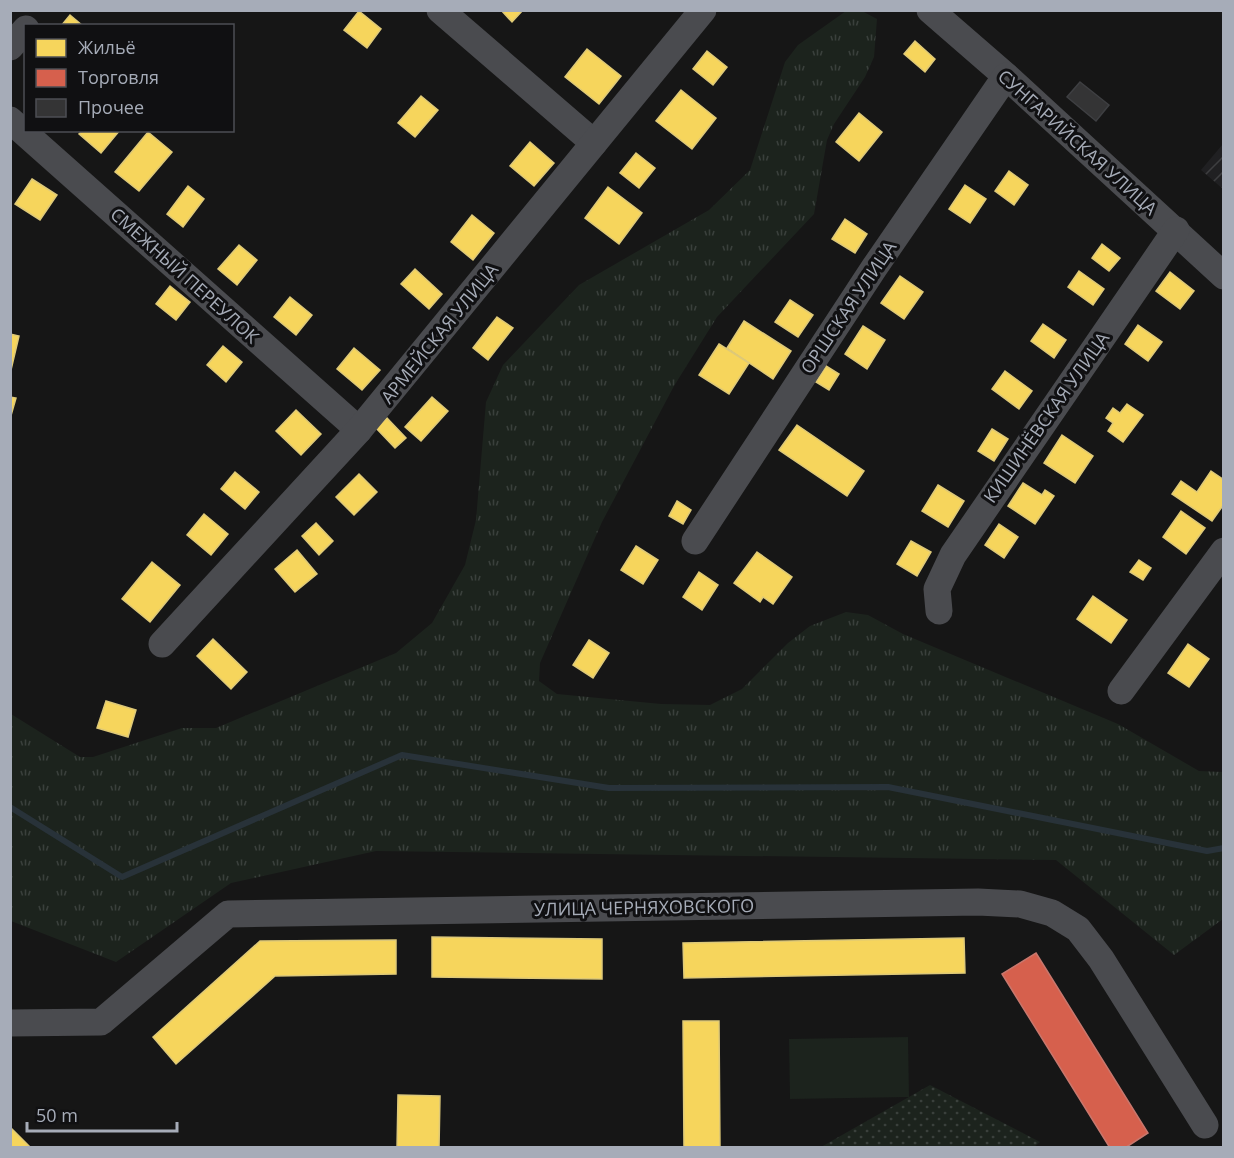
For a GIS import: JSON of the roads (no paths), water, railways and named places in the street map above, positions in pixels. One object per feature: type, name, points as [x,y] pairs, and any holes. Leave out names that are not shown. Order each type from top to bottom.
[{"type":"street","points":[[30,24],[41,10]]},
{"type":"street","points":[[440,10],[594,143]]},
{"type":"street","name":"АРМЕЙСКАЯ УЛИЦА","points":[[162,644],[359,430],[703,10]]},
{"type":"street","name":"СУНГАРИЙСКАЯ УЛИЦА","points":[[930,10],[1006,76],[1224,276]]},
{"type":"street","points":[[10,47],[24,31]]},
{"type":"street","name":"ОРШСКАЯ УЛИЦА","points":[[695,541],[867,278],[1006,76]]},
{"type":"street","name":"СМЕЖНЫЙ ПЕРЕУЛОК","points":[[10,120],[359,430]]},
{"type":"street","name":"КИШИНЁВСКАЯ УЛИЦА","points":[[939,612],[937,589],[953,555],[1176,230]]},
{"type":"street","points":[[1121,691],[1224,551]]},
{"type":"street","name":"УЛИЦА ЧЕРНЯХОВСКОГО","points":[[10,1023],[101,1022],[228,914],[978,902],[1020,904],[1052,914],[1078,929],[1101,959],[1204,1125]]},
{"type":"waterway","points":[[10,807],[122,877],[402,755],[609,788],[888,787],[1207,851],[1224,848]]}]
